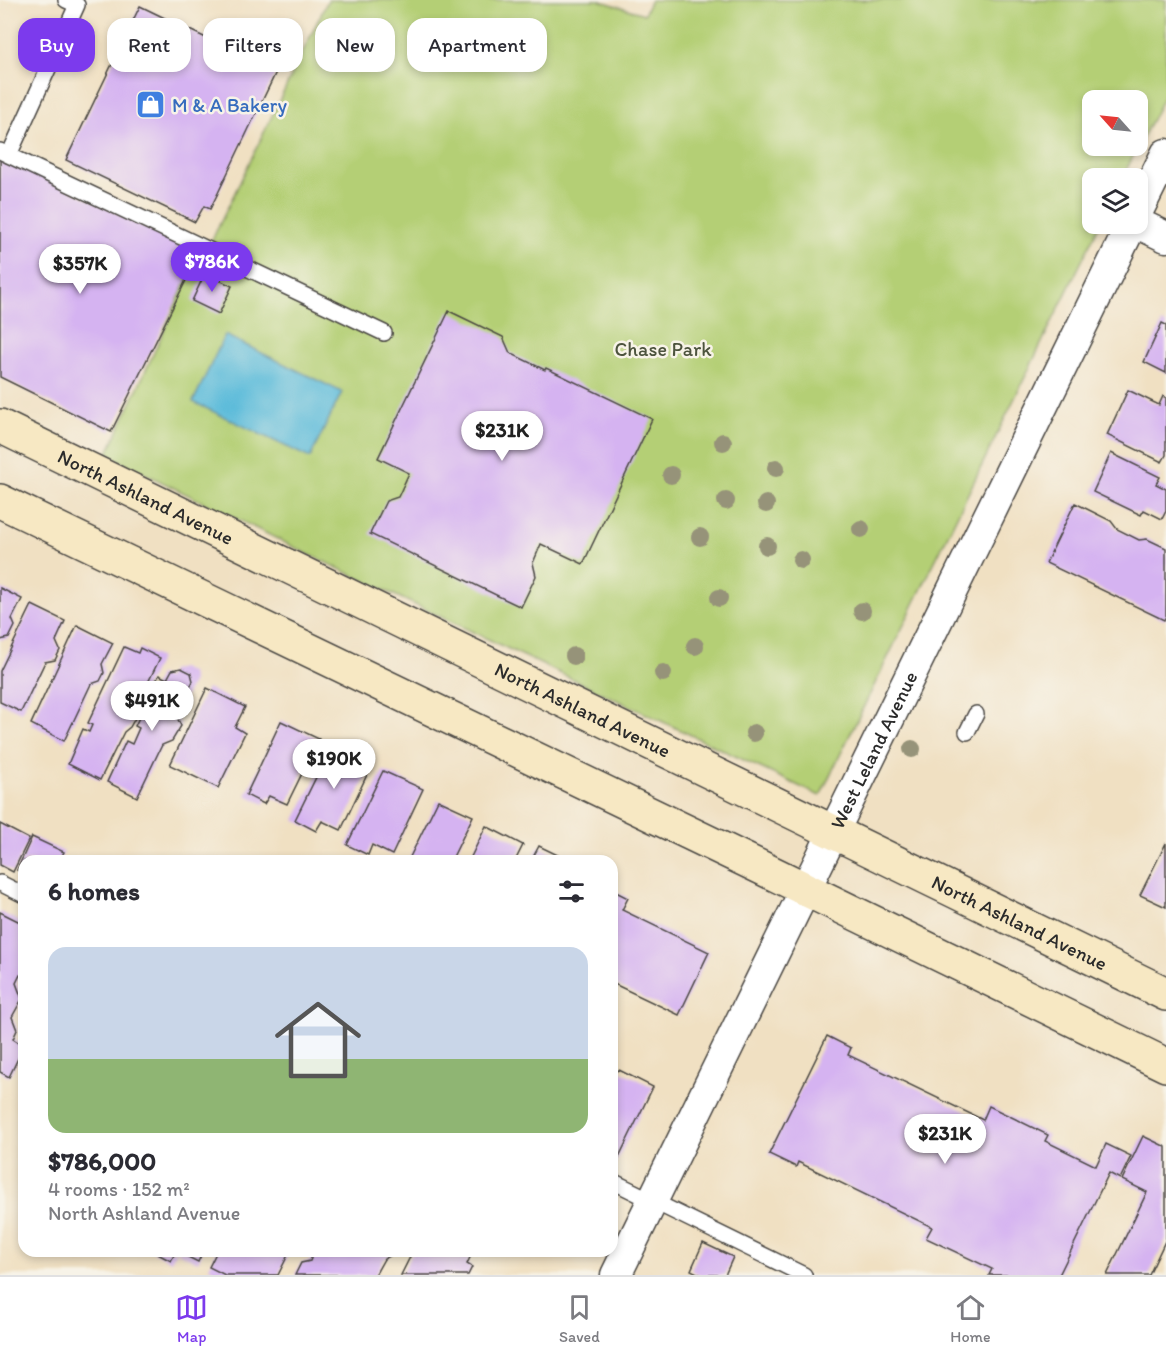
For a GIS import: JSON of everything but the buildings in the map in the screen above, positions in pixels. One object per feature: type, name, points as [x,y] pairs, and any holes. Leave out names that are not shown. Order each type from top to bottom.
[{"type":"main road","name":"North Ashland Avenue","points":[[0,426],[1166,994]]},
{"type":"main road","points":[[0,501],[1166,1065]]},
{"type":"street","points":[[1148,191],[1166,154]]},
{"type":"street","points":[[1148,228],[1166,237]]},
{"type":"street","name":"West Leland Avenue","points":[[616,1275],[1127,234]]},
{"type":"lane","points":[[66,0],[77,5],[4,153],[384,333]]},
{"type":"lane","points":[[967,732],[976,714]]},
{"type":"lane","points":[[0,883],[18,892]]},
{"type":"lane","points":[[618,1184],[804,1275]]},
{"type":"green space","name":"Chase Park","points":[[328,0],[598,0],[644,14],[651,0],[1166,0],[1166,92],[1148,127],[1148,90],[1082,90],[1082,156],[1133,156],[1127,168],[1082,168],[1082,234],[1095,234],[820,796],[312,556],[107,455],[199,254],[211,242],[293,72],[303,72],[303,52],[315,27],[315,72],[395,72],[395,18],[319,18]]},
{"type":"water","points":[[225,335],[342,392],[310,458],[193,402]]},
{"type":"place","name":"M & A Bakery","points":[[151,105]]}]
